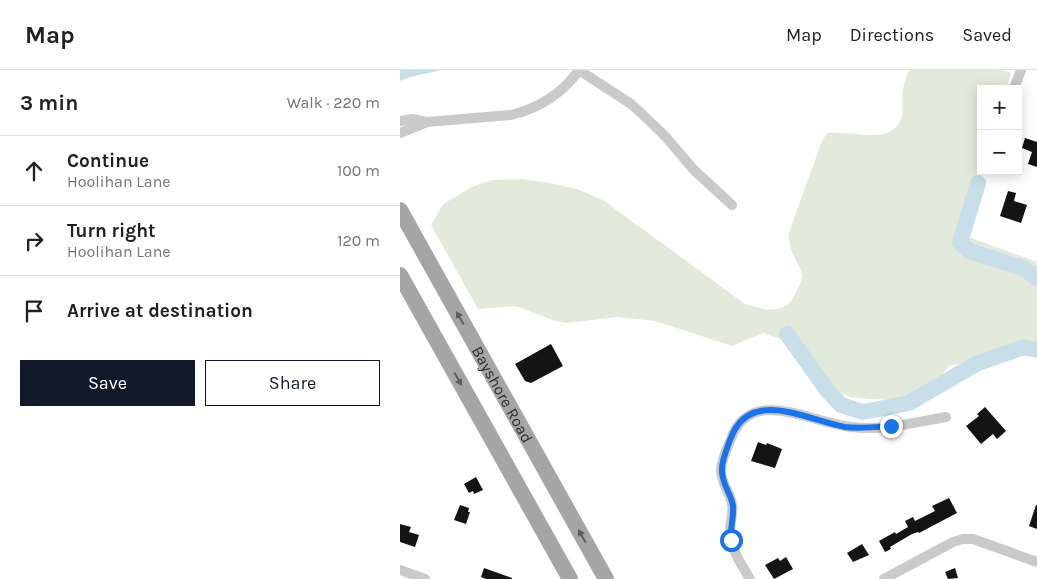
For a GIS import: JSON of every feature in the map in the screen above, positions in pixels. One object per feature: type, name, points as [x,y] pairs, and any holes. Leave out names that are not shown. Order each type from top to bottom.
[{"type":"main road","name":"Bayshore Road","points":[[400,210],[606,579]]},
{"type":"main road","name":"Bayshore Road","points":[[400,275],[570,579]]},
{"type":"street","points":[[400,121],[412,119],[427,122],[511,115],[550,99],[579,70],[625,100],[641,113],[665,136],[694,170],[732,205]]},
{"type":"street","points":[[1015,85],[1021,70]]},
{"type":"street","points":[[400,133],[427,122]]},
{"type":"street","points":[[750,579],[736,554],[730,531],[733,505],[721,471],[722,462],[735,428],[742,419],[760,411],[784,412],[814,417],[844,427],[855,428],[891,426],[946,417]]},
{"type":"street","points":[[884,579],[953,542],[963,539],[973,540],[1037,562]]},
{"type":"street","points":[[400,570],[425,579]]},
{"type":"green space","points":[[909,70],[1002,70],[1011,73],[1007,85],[977,85],[977,174],[959,229],[963,235],[1037,262],[1037,350],[949,366],[936,383],[919,392],[896,400],[850,397],[835,390],[827,382],[806,348],[763,333],[732,346],[655,321],[617,317],[567,323],[555,321],[516,306],[478,309],[431,225],[443,204],[474,186],[492,180],[521,179],[577,189],[603,200],[745,304],[768,310],[782,308],[793,298],[802,279],[801,270],[790,246],[789,232],[822,141],[827,133],[879,135],[896,127],[902,115],[902,96]]},
{"type":"water","points":[[400,70],[440,70],[400,81]]},
{"type":"building","points":[[1025,138],[1037,142],[1037,167],[1028,164],[1032,152],[1022,148]]},
{"type":"building","points":[[1008,191],[1016,193],[1014,201],[1027,205],[1021,223],[1000,216]]},
{"type":"building","points":[[551,344],[563,366],[531,383],[525,381],[515,364]]},
{"type":"building","points":[[985,407],[1006,431],[997,439],[993,434],[981,444],[966,426],[979,416],[977,414]]},
{"type":"building","points":[[758,442],[766,445],[767,443],[782,449],[775,468],[751,461]]},
{"type":"building","points":[[476,477],[483,490],[474,494],[473,491],[469,493],[464,484]]},
{"type":"building","points":[[949,498],[957,513],[919,533],[912,534],[885,552],[879,541],[908,527],[905,521],[913,517],[915,521],[935,511],[932,506]]},
{"type":"building","points":[[460,505],[469,508],[468,512],[470,512],[466,524],[454,520]]},
{"type":"building","points":[[1037,505],[1037,529],[1029,526]]},
{"type":"building","points":[[400,524],[411,527],[409,532],[419,535],[415,547],[400,542]]},
{"type":"building","points":[[862,544],[869,555],[853,562],[847,553]]},
{"type":"building","points":[[786,557],[793,569],[774,579],[765,565],[778,558],[780,561]]},
{"type":"building","points":[[484,568],[512,579],[486,579],[481,577]]},
{"type":"building","points":[[955,568],[958,578],[948,579],[945,572]]},
{"type":"waterway","points":[[978,183],[960,243],[969,251],[1023,268],[1037,278]]},
{"type":"waterway","points":[[787,334],[827,390],[841,405],[863,412],[909,403],[976,364],[1024,347],[1037,350]]},
{"type":"route","points":[[731,540],[730,531],[733,505],[721,471],[722,462],[735,428],[742,419],[750,414],[771,410],[814,417],[844,427],[891,426]]}]
